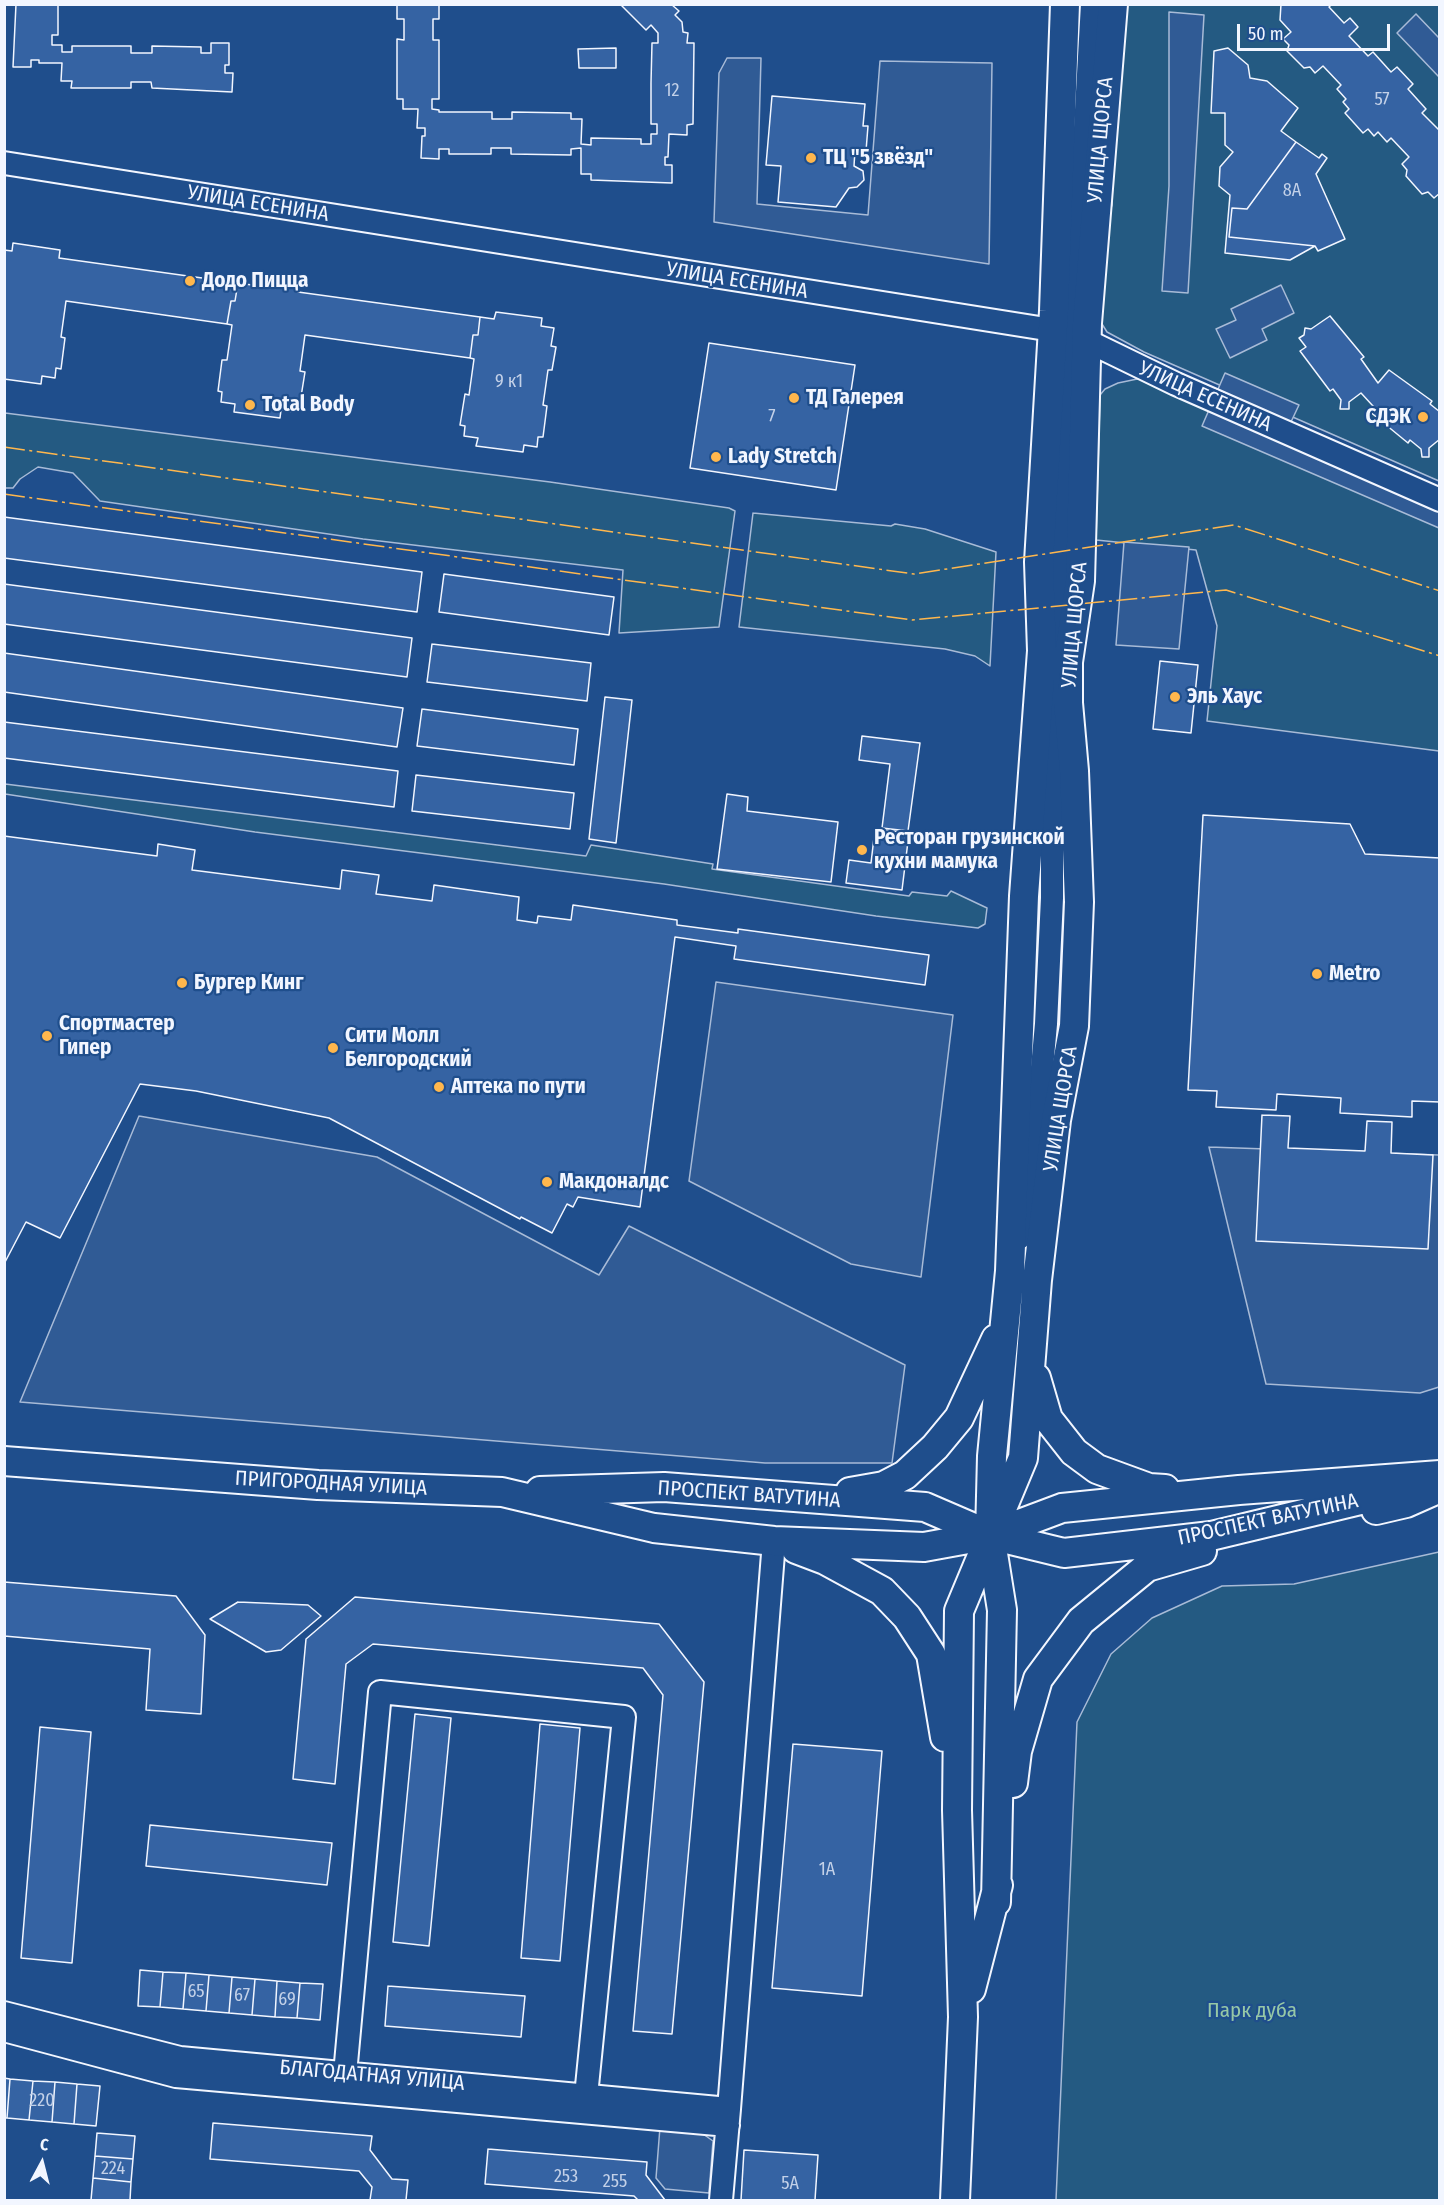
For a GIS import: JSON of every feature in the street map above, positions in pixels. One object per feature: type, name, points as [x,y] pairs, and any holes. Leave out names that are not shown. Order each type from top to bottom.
[{"type":"main road","name":"УЛИЦА ЩОРСА","points":[[990,1535],[1023,1458],[1037,1280],[1056,1120],[1074,1026],[1079,902],[1074,771],[1068,703],[1068,662],[1080,581],[1070,334],[1065,4]]},
{"type":"main road","name":"УЛИЦА ЩОРСА","points":[[990,1535],[992,1456],[1010,1271],[1024,896],[1042,651],[1039,562],[1113,4]]},
{"type":"main road","points":[[664,1487],[861,1492],[884,1486],[906,1475],[935,1447],[959,1418],[1005,1321]]},
{"type":"main road","points":[[1032,1329],[1036,1381],[1048,1419],[1074,1452],[1097,1469],[1149,1488],[1239,1490]]},
{"type":"main road","name":"ПРИГОРОДНАЯ УЛИЦА","points":[[4,1461],[318,1485],[502,1492],[654,1528]]},
{"type":"main road","name":"ПРОСПЕКТ ВАТУТИНА","points":[[654,1528],[774,1541],[924,1547],[990,1535],[1062,1508],[1239,1490],[1440,1475]]},
{"type":"main road","name":"ПРОСПЕКТ ВАТУТИНА","points":[[502,1492],[664,1487],[925,1507],[990,1535],[1064,1553],[1200,1537],[1440,1481]]},
{"type":"main road","points":[[963,2017],[996,1902],[1017,1751],[1038,1679],[1081,1621],[1147,1567],[1219,1546],[1406,1503],[1440,1488]]},
{"type":"main road","points":[[955,2200],[963,2017],[957,1810],[959,1611],[990,1535]]},
{"type":"main road","points":[[990,1535],[1002,1610],[996,1902]]},
{"type":"main road","points":[[774,1541],[825,1560],[882,1590],[907,1617],[931,1654],[957,1810]]},
{"type":"street","name":"УЛИЦА ЩОРСА","points":[[1078,4],[1088,63]]},
{"type":"street","name":"УЛИЦА ЩОРСА","points":[[1010,1271],[1030,1198],[1047,1012],[1052,898],[1052,709],[1070,334],[1092,4]]},
{"type":"street","name":"УЛИЦА ЕСЕНИНА","points":[[4,163],[1070,334],[1176,384],[1440,500]]},
{"type":"street","name":"УЛИЦА ЩОРСА","points":[[1030,1198],[1037,1280]]},
{"type":"street","points":[[721,2200],[774,1541]]},
{"type":"street","points":[[345,2073],[380,1692],[624,1716],[586,2096]]},
{"type":"street","name":"БЛАГОДАТНАЯ УЛИЦА","points":[[4,2013],[180,2058],[586,2096],[729,2117]]},
{"type":"street","name":"БЛАГОДАТНАЯ УЛИЦА","points":[[4,2030],[176,2076],[729,2117]]},
{"type":"green space","points":[[1116,5],[1439,5],[1439,481],[1144,352],[1107,332],[1102,324],[1099,308],[1101,238],[1112,205]]},
{"type":"green space","points":[[1142,378],[1439,509],[1439,751],[1207,721],[1217,626],[1196,550],[1096,540],[1100,395],[1105,389],[1118,383]]},
{"type":"green space","points":[[5,413],[550,482],[729,508],[735,511],[719,627],[619,633],[623,570],[363,539],[100,501],[73,473],[38,467],[20,479],[13,488],[5,488]]},
{"type":"green space","points":[[753,513],[891,526],[895,524],[925,529],[996,552],[990,666],[975,656],[945,649],[739,627]]},
{"type":"green space","points":[[5,784],[586,856],[591,845],[713,864],[712,869],[909,896],[912,892],[947,896],[951,891],[987,908],[985,924],[978,928],[876,916],[664,884],[255,832],[5,794]]},
{"type":"green space","name":"Парк дуба","points":[[1439,1552],[1439,2200],[1056,2200],[1077,1722],[1111,1654],[1152,1618],[1222,1586],[1294,1584]]},
{"type":"shaded area","points":[[1169,12],[1204,15],[1188,293],[1162,291],[1169,186]]},
{"type":"shaded area","points":[[1416,14],[1439,38],[1439,77],[1397,33]]},
{"type":"shaded area","points":[[727,58],[761,58],[757,204],[868,215],[880,61],[992,63],[989,264],[714,222],[719,73]]},
{"type":"shaded area","points":[[1281,285],[1294,313],[1262,329],[1267,340],[1230,358],[1216,329],[1236,320],[1231,309]]},
{"type":"shaded area","points":[[1225,373],[1299,405],[1290,424],[1439,489],[1439,528],[1202,426]]},
{"type":"shaded area","points":[[1124,542],[1189,547],[1179,649],[1116,645]]},
{"type":"shaded area","points":[[716,982],[953,1015],[921,1277],[851,1264],[689,1181]]},
{"type":"shaded area","points":[[139,1116],[377,1157],[599,1275],[629,1226],[905,1365],[892,1463],[765,1463],[20,1402]]},
{"type":"shaded area","points":[[1209,1147],[1439,1155],[1439,1387],[1420,1393],[1266,1384]]},
{"type":"shaded area","points":[[660,2127],[696,2129],[713,2141],[709,2193],[665,2189],[656,2178]]},
{"type":"building","points":[[16,4],[58,4],[58,35],[52,35],[52,45],[62,45],[62,52],[72,52],[72,46],[131,46],[131,53],[152,53],[152,46],[201,47],[201,53],[211,53],[211,43],[229,43],[229,65],[225,65],[225,73],[233,73],[232,92],[152,88],[151,82],[131,82],[131,88],[71,88],[72,81],[61,81],[62,63],[39,63],[39,60],[31,60],[31,67],[13,67]]},
{"type":"building","points":[[397,4],[439,4],[439,19],[433,19],[433,40],[439,40],[439,99],[432,99],[432,109],[439,110],[439,112],[492,112],[492,119],[512,119],[512,112],[571,113],[571,119],[582,119],[581,144],[591,145],[591,138],[641,139],[641,144],[651,144],[651,134],[657,134],[657,124],[651,124],[651,83],[652,43],[658,43],[658,33],[651,25],[646,30],[620,4],[671,4],[679,11],[675,15],[682,22],[683,32],[688,33],[687,43],[694,43],[693,124],[687,125],[687,135],[669,134],[668,157],[665,157],[665,165],[672,165],[672,183],[591,180],[591,174],[581,174],[581,148],[571,149],[571,155],[511,154],[511,148],[491,148],[491,154],[449,154],[449,149],[439,149],[439,159],[421,158],[422,136],[425,136],[425,128],[417,128],[418,109],[403,109],[403,99],[397,99],[397,39],[404,40],[404,19],[397,19]]},
{"type":"building","points":[[1281,4],[1332,4],[1329,7],[1344,23],[1350,18],[1358,27],[1349,36],[1368,56],[1373,52],[1391,72],[1397,67],[1413,84],[1408,89],[1426,109],[1422,113],[1440,131],[1440,193],[1434,198],[1428,192],[1422,194],[1406,176],[1407,170],[1402,164],[1409,157],[1391,138],[1387,142],[1378,132],[1374,136],[1368,129],[1363,133],[1345,113],[1349,109],[1343,102],[1346,99],[1337,89],[1341,85],[1323,66],[1315,73],[1310,67],[1304,68],[1287,51],[1289,45],[1283,39],[1291,32],[1280,20]]},
{"type":"building","points":[[616,48],[616,68],[579,68],[578,49]]},
{"type":"building","points":[[1228,48],[1248,65],[1250,78],[1267,81],[1298,108],[1281,131],[1296,142],[1247,209],[1232,208],[1229,237],[1315,246],[1290,260],[1225,253],[1230,195],[1219,186],[1220,167],[1233,152],[1225,145],[1225,113],[1211,113],[1214,51]]},
{"type":"building","name":"ТЦ \"5 звёзд\"","points":[[772,96],[865,104],[863,126],[868,126],[866,151],[855,150],[854,166],[863,171],[864,180],[857,187],[849,188],[836,207],[778,202],[781,166],[766,165]]},
{"type":"building","points":[[1296,142],[1319,158],[1322,154],[1327,158],[1316,174],[1345,239],[1318,251],[1315,246],[1229,237],[1232,208],[1247,209]]},
{"type":"building","points":[[13,243],[60,250],[59,258],[238,283],[235,301],[231,301],[227,324],[66,301],[61,337],[65,338],[61,369],[56,368],[55,378],[42,376],[41,384],[4,379],[4,250],[12,251]]},
{"type":"building","points":[[253,277],[299,284],[298,292],[480,317],[478,335],[473,335],[470,358],[305,335],[300,371],[305,372],[300,403],[296,402],[294,412],[281,410],[280,418],[234,412],[235,404],[221,402],[222,392],[218,391],[222,360],[227,360],[232,325],[227,324],[231,301],[235,301],[238,283],[252,285]]},
{"type":"building","points":[[496,312],[542,318],[541,326],[554,328],[551,346],[556,347],[552,370],[548,370],[543,405],[547,406],[543,437],[538,437],[537,447],[524,445],[523,452],[476,446],[478,438],[464,436],[465,426],[460,425],[465,394],[469,395],[474,359],[470,358],[473,335],[478,335],[480,317],[494,319]]},
{"type":"building","points":[[1330,316],[1364,357],[1361,359],[1378,383],[1389,370],[1432,401],[1430,404],[1440,412],[1440,439],[1429,448],[1429,457],[1422,457],[1421,449],[1410,440],[1408,443],[1369,411],[1373,406],[1361,393],[1349,402],[1349,409],[1340,409],[1341,400],[1333,389],[1330,391],[1300,351],[1306,347],[1299,338],[1304,335],[1305,328],[1311,329]]},
{"type":"building","points":[[709,343],[855,365],[836,490],[690,468]]},
{"type":"building","points":[[4,517],[422,572],[417,612],[4,558]]},
{"type":"building","points":[[444,574],[614,597],[609,635],[439,612]]},
{"type":"building","points":[[4,584],[412,638],[407,677],[4,624]]},
{"type":"building","points":[[432,644],[591,663],[587,701],[427,682]]},
{"type":"building","points":[[4,653],[403,708],[397,747],[4,692]]},
{"type":"building","name":"Эль Хаус","points":[[1160,661],[1198,665],[1191,733],[1153,729]]},
{"type":"building","points":[[605,697],[632,700],[616,843],[589,839]]},
{"type":"building","points":[[422,709],[578,729],[574,765],[417,746]]},
{"type":"building","points":[[4,722],[398,771],[394,807],[4,758]]},
{"type":"building","points":[[862,736],[920,743],[908,831],[882,828],[890,764],[859,760]]},
{"type":"building","points":[[416,775],[574,793],[570,829],[412,811]]},
{"type":"building","points":[[727,794],[748,797],[747,811],[838,822],[831,882],[717,869]]},
{"type":"building","name":"Metro","points":[[1203,815],[1350,824],[1365,854],[1440,858],[1440,1102],[1412,1101],[1412,1117],[1340,1113],[1341,1098],[1277,1094],[1276,1110],[1216,1107],[1217,1091],[1188,1090]]},
{"type":"building","points":[[875,829],[909,833],[902,890],[846,883],[849,860],[871,863]]},
{"type":"building","name":"Сити Молл Белгородский","points":[[4,836],[157,856],[158,844],[195,850],[192,870],[340,889],[342,870],[379,875],[376,894],[432,901],[434,885],[519,897],[517,920],[537,923],[538,916],[571,920],[573,905],[677,920],[677,925],[738,933],[738,929],[929,955],[925,985],[734,959],[736,946],[675,937],[640,1207],[578,1197],[573,1207],[567,1204],[552,1233],[521,1217],[520,1219],[329,1118],[196,1091],[140,1084],[60,1238],[26,1222],[4,1264]]},
{"type":"building","points":[[1262,1115],[1290,1116],[1288,1148],[1365,1151],[1367,1121],[1392,1122],[1391,1153],[1433,1155],[1428,1249],[1256,1241]]},
{"type":"building","points":[[4,1582],[176,1596],[205,1635],[201,1714],[146,1710],[150,1649],[4,1636]]},
{"type":"building","points":[[355,1597],[659,1624],[704,1682],[672,2034],[633,2031],[663,1695],[643,1668],[373,1644],[346,1664],[335,1784],[293,1779],[306,1639]]},
{"type":"building","points":[[238,1602],[308,1605],[321,1616],[281,1650],[266,1652],[210,1619]]},
{"type":"building","points":[[415,1714],[451,1718],[429,1946],[393,1942]]},
{"type":"building","points":[[540,1724],[580,1728],[560,1961],[521,1958]]},
{"type":"building","points":[[40,1727],[91,1732],[72,1963],[21,1958]]},
{"type":"building","points":[[793,1744],[882,1751],[862,1996],[772,1988]]},
{"type":"building","points":[[150,1825],[332,1843],[327,1885],[146,1866]]},
{"type":"building","points":[[140,1970],[163,1972],[160,2007],[138,2006]]},
{"type":"building","points":[[163,1972],[186,1973],[183,2009],[160,2007]]},
{"type":"building","points":[[186,1973],[209,1975],[206,2011],[183,2009]]},
{"type":"building","points":[[209,1975],[232,1977],[229,2013],[206,2011]]},
{"type":"building","points":[[232,1977],[255,1979],[252,2015],[229,2013]]},
{"type":"building","points":[[255,1979],[277,1981],[275,2017],[252,2015]]},
{"type":"building","points":[[277,1981],[300,1983],[297,2018],[275,2017]]},
{"type":"building","points":[[300,1983],[323,1984],[320,2020],[297,2018]]},
{"type":"building","points":[[388,1986],[525,1996],[521,2037],[385,2026]]},
{"type":"building","points":[[4,2078],[10,2079],[7,2118],[4,2118]]},
{"type":"building","points":[[10,2079],[33,2081],[29,2120],[7,2118]]},
{"type":"building","points":[[33,2081],[55,2082],[52,2122],[29,2120]]},
{"type":"building","points":[[55,2082],[77,2084],[74,2124],[52,2122]]},
{"type":"building","points":[[77,2084],[100,2086],[96,2126],[74,2124]]},
{"type":"building","points":[[213,2123],[372,2136],[370,2150],[392,2179],[408,2180],[406,2200],[370,2200],[372,2187],[359,2171],[210,2159]]},
{"type":"building","points":[[97,2133],[135,2136],[133,2159],[95,2156]]},
{"type":"building","points":[[488,2149],[647,2162],[646,2175],[665,2200],[638,2200],[634,2196],[485,2184]]},
{"type":"building","points":[[744,2150],[818,2155],[815,2200],[741,2200]]},
{"type":"building","points":[[95,2156],[133,2159],[131,2182],[93,2178]]},
{"type":"building","points":[[93,2178],[131,2182],[130,2200],[91,2200]]},
{"type":"power","points":[[4,447],[914,574],[1234,525],[1440,591]]},
{"type":"power","points":[[4,494],[912,620],[1226,590],[1440,656]]},
{"type":"place","name":"ТЦ \"5 звёзд\"","points":[[811,158]]},
{"type":"place","name":"Додо Пицца","points":[[190,281]]},
{"type":"place","name":"ТД Галерея","points":[[794,398]]},
{"type":"place","name":"Total Body","points":[[250,405]]},
{"type":"place","name":"СДЭК","points":[[1423,417]]},
{"type":"place","name":"Lady Stretch","points":[[716,457]]},
{"type":"place","name":"Эль Хаус","points":[[1175,697]]},
{"type":"place","name":"Ресторан грузинской кухни мамука","points":[[862,850]]},
{"type":"place","name":"Metro","points":[[1317,974]]},
{"type":"place","name":"Бургер Кинг","points":[[182,983]]},
{"type":"place","name":"Спортмастер Гипер","points":[[47,1036]]},
{"type":"place","name":"Сити Молл Белгородский","points":[[333,1048]]},
{"type":"place","name":"Аптека по пути","points":[[439,1087]]},
{"type":"place","name":"Макдоналдс","points":[[547,1182]]}]
